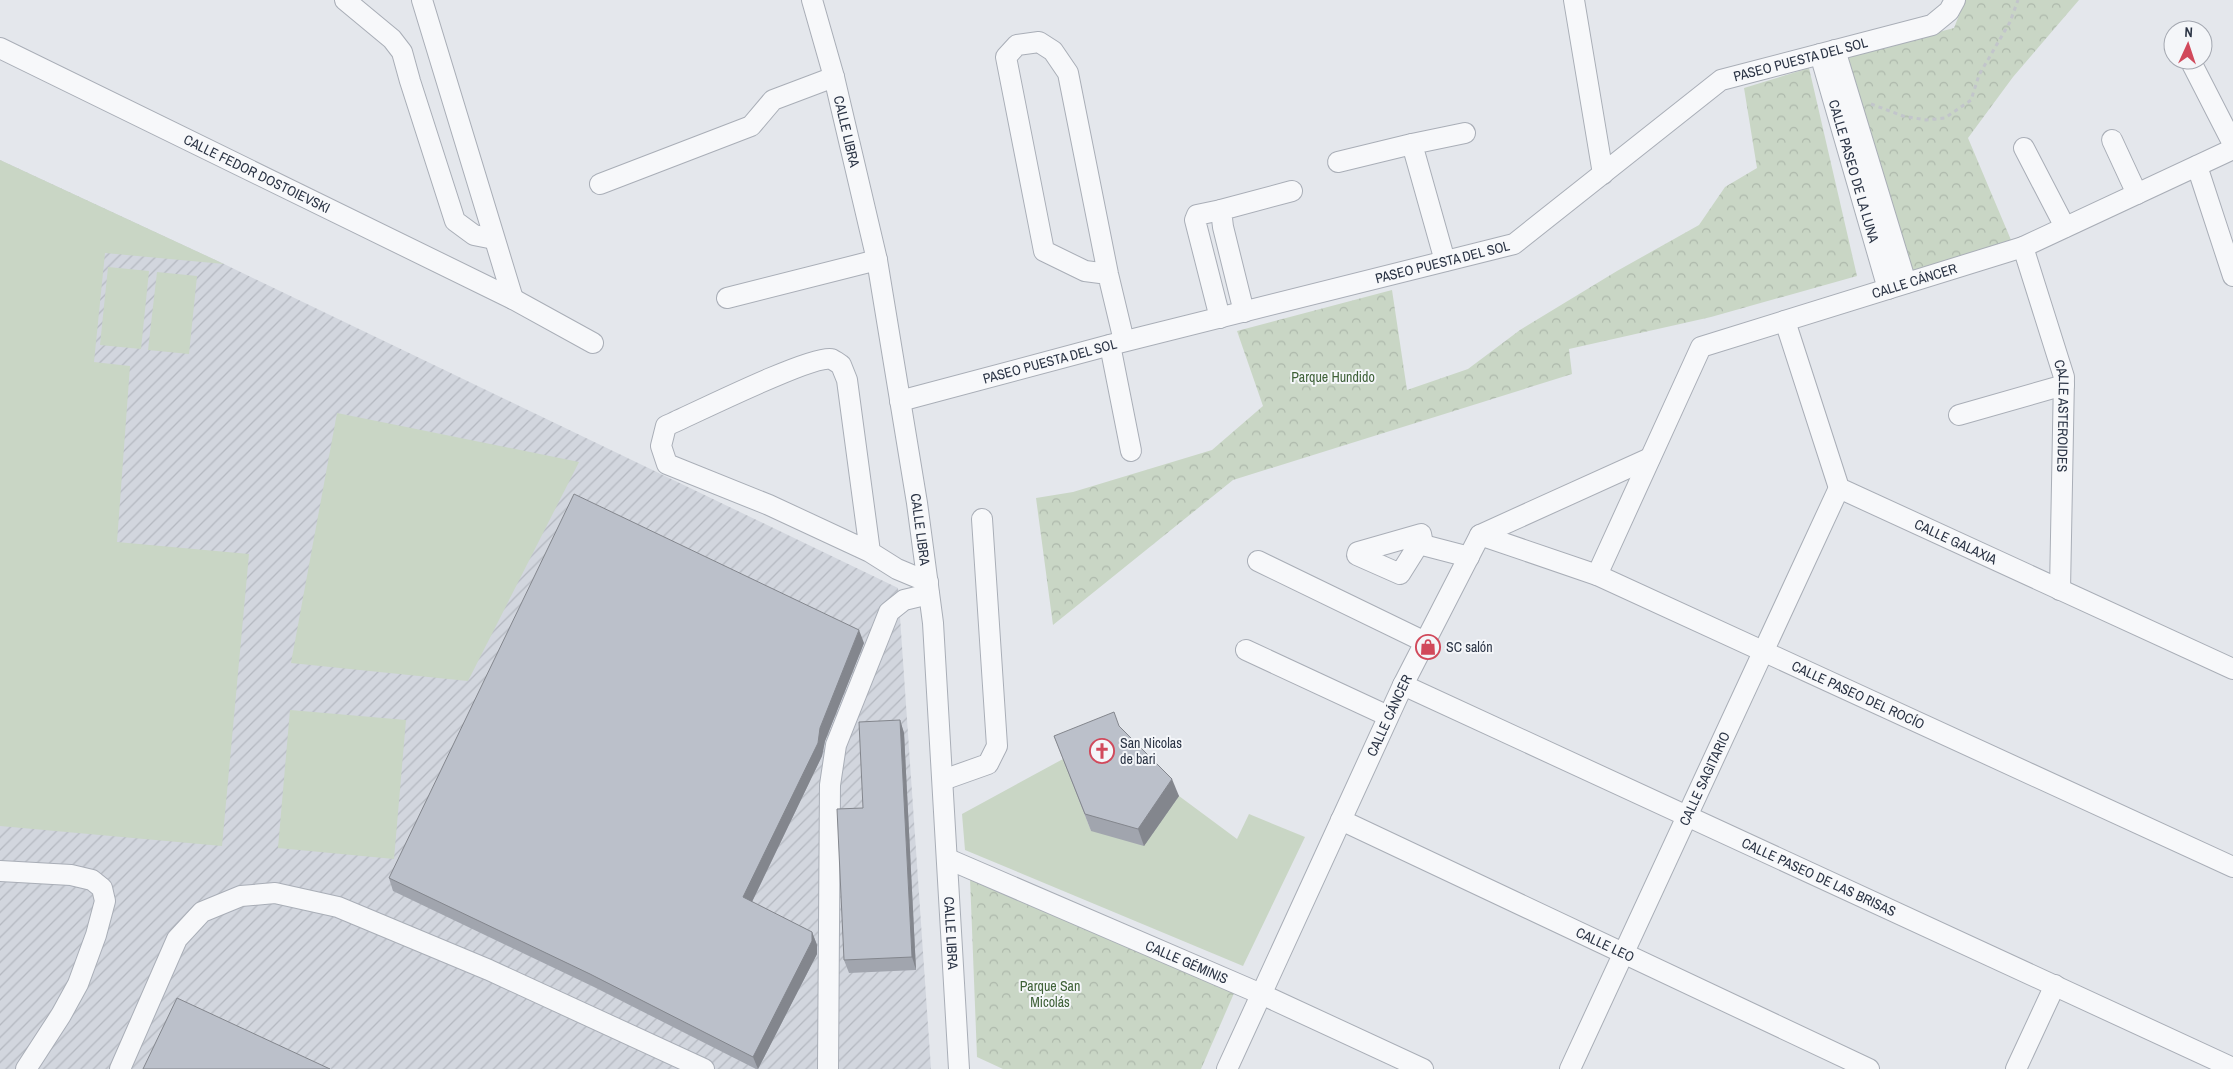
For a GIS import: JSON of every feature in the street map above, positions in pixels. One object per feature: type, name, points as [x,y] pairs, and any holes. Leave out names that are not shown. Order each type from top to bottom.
[{"type":"street","points":[[345,0],[392,39],[402,52],[455,221],[474,235],[494,239]]},
{"type":"street","points":[[422,0],[513,299]]},
{"type":"street","name":"CALLE LIBRA","points":[[812,0],[834,77],[877,260],[929,588],[948,860],[959,1069]]},
{"type":"street","points":[[1574,0],[1603,174]]},
{"type":"street","name":"PASEO PUESTA DEL SOL","points":[[900,401],[1117,343],[1514,244],[1720,80],[1932,25],[1949,11],[1955,0]]},
{"type":"street","points":[[1108,274],[1084,271],[1044,250],[1006,57],[1017,45],[1039,42],[1053,51],[1068,73],[1108,274],[1131,451]]},
{"type":"street","name":"CALLE FEDOR DOSTOIEVSKI","points":[[0,48],[513,299],[593,343]]},
{"type":"street","name":"CALLE PASEO DE LA LUNA","points":[[1828,52],[1849,95],[1897,286]]},
{"type":"street","name":"CALLE PASEO DE LA LUNA","points":[[1828,52],[1897,286]]},
{"type":"street","points":[[2195,70],[2233,144]]},
{"type":"street","points":[[600,184],[751,126],[773,100],[834,77]]},
{"type":"street","points":[[1338,162],[1465,133]]},
{"type":"street","points":[[2112,140],[2138,194]]},
{"type":"street","points":[[1412,144],[1445,262]]},
{"type":"street","points":[[2024,148],[2065,228]]},
{"type":"street","name":"CALLE CÁNCER","points":[[1597,575],[1701,347],[2023,247],[2233,149]]},
{"type":"street","points":[[2197,166],[2233,276]]},
{"type":"street","points":[[1220,318],[1195,220],[1197,215],[1292,191]]},
{"type":"street","points":[[1221,210],[1223,227],[1244,312]]},
{"type":"street","name":"CALLE ASTEROIDES","points":[[2023,247],[2064,377],[2060,590]]},
{"type":"street","points":[[727,298],[877,260]]},
{"type":"street","points":[[1785,321],[1838,488]]},
{"type":"street","points":[[870,552],[847,380],[841,365],[830,359],[816,361],[756,385],[666,426],[661,446],[667,464],[769,505],[870,552],[929,588]]},
{"type":"street","points":[[1959,415],[2064,385]]},
{"type":"street","points":[[1480,535],[1650,458]]},
{"type":"street","name":"CALLE GALAXIA","points":[[1838,488],[2233,668]]},
{"type":"street","name":"CALLE SAGITARIO","points":[[1570,1069],[1838,488]]},
{"type":"street","points":[[943,780],[988,764],[997,746],[982,519]]},
{"type":"street","name":"CALLE CÁNCER","points":[[1227,1069],[1403,684],[1480,535]]},
{"type":"street","name":"CALLE PASEO DEL ROCÍO","points":[[1480,535],[1597,575],[2233,867]]},
{"type":"street","points":[[1419,544],[1469,557]]},
{"type":"street","points":[[1258,561],[1425,642]]},
{"type":"street","points":[[828,1069],[830,785],[836,745],[890,612],[904,600],[929,588]]},
{"type":"street","points":[[1246,650],[1388,716]]},
{"type":"street","name":"CALLE PASEO DE LAS BRISAS","points":[[1403,684],[2233,1068]]},
{"type":"street","name":"CALLE LEO","points":[[1341,820],[1869,1069]]},
{"type":"street","name":"CALLE GÉMINIS","points":[[948,860],[1261,994],[1423,1069]]},
{"type":"street","points":[[0,871],[71,875],[92,880],[102,888],[105,901],[96,935],[78,984],[26,1069]]},
{"type":"street","points":[[120,1069],[177,939],[202,912],[241,896],[275,893],[338,907],[489,970],[704,1069]]},
{"type":"street","points":[[2016,1069],[2054,986]]},
{"type":"path","points":[[1849,95],[1903,116],[1926,120],[1946,118],[1971,100],[1979,74],[2010,22],[2018,0]]},
{"type":"shaded area","points":[[0,160],[224,264],[898,588],[931,1069],[0,1069]]},
{"type":"green space","points":[[1965,0],[2079,0],[2013,77],[1968,138],[2011,240],[1912,271],[1846,56],[1954,28]]},
{"type":"green space","name":"Parque Hundido","points":[[1809,68],[1857,276],[1711,317],[1569,349],[1572,374],[1233,480],[1053,625],[1036,498],[1073,492],[1212,450],[1263,406],[1237,331],[1392,290],[1407,390],[1468,369],[1520,330],[1617,271],[1699,225],[1725,187],[1757,168],[1744,88]]},
{"type":"green space","points":[[0,160],[224,264],[105,253],[94,362],[130,366],[117,542],[249,554],[222,846],[0,826]]},
{"type":"green space","points":[[108,267],[149,271],[141,349],[100,345]]},
{"type":"green space","points":[[157,272],[197,276],[189,354],[148,350]]},
{"type":"green space","points":[[337,413],[579,462],[468,681],[291,663]]},
{"type":"green space","points":[[290,710],[406,720],[394,859],[278,848]]},
{"type":"green space","points":[[1063,759],[1091,831],[1179,796],[1237,839],[1249,814],[1305,837],[1243,966],[965,850],[962,814]]},
{"type":"green space","name":"Parque San Micolás","points":[[970,878],[1235,991],[1201,1069],[1003,1069],[977,1057]]},
{"type":"building","points":[[574,494],[859,630],[820,728],[818,743],[743,897],[812,932],[812,941],[753,1057],[590,974],[389,878]]},
{"type":"building","points":[[1114,712],[1119,726],[1172,779],[1138,829],[1085,814],[1054,736]]},
{"type":"building","points":[[900,720],[912,957],[844,960],[837,809],[863,808],[859,722]]},
{"type":"building","points":[[177,998],[330,1069],[143,1069]]},
{"type":"place","name":"SC salón","points":[[1428,647]]},
{"type":"place","name":"San Nicolas de bari","points":[[1102,751]]}]
